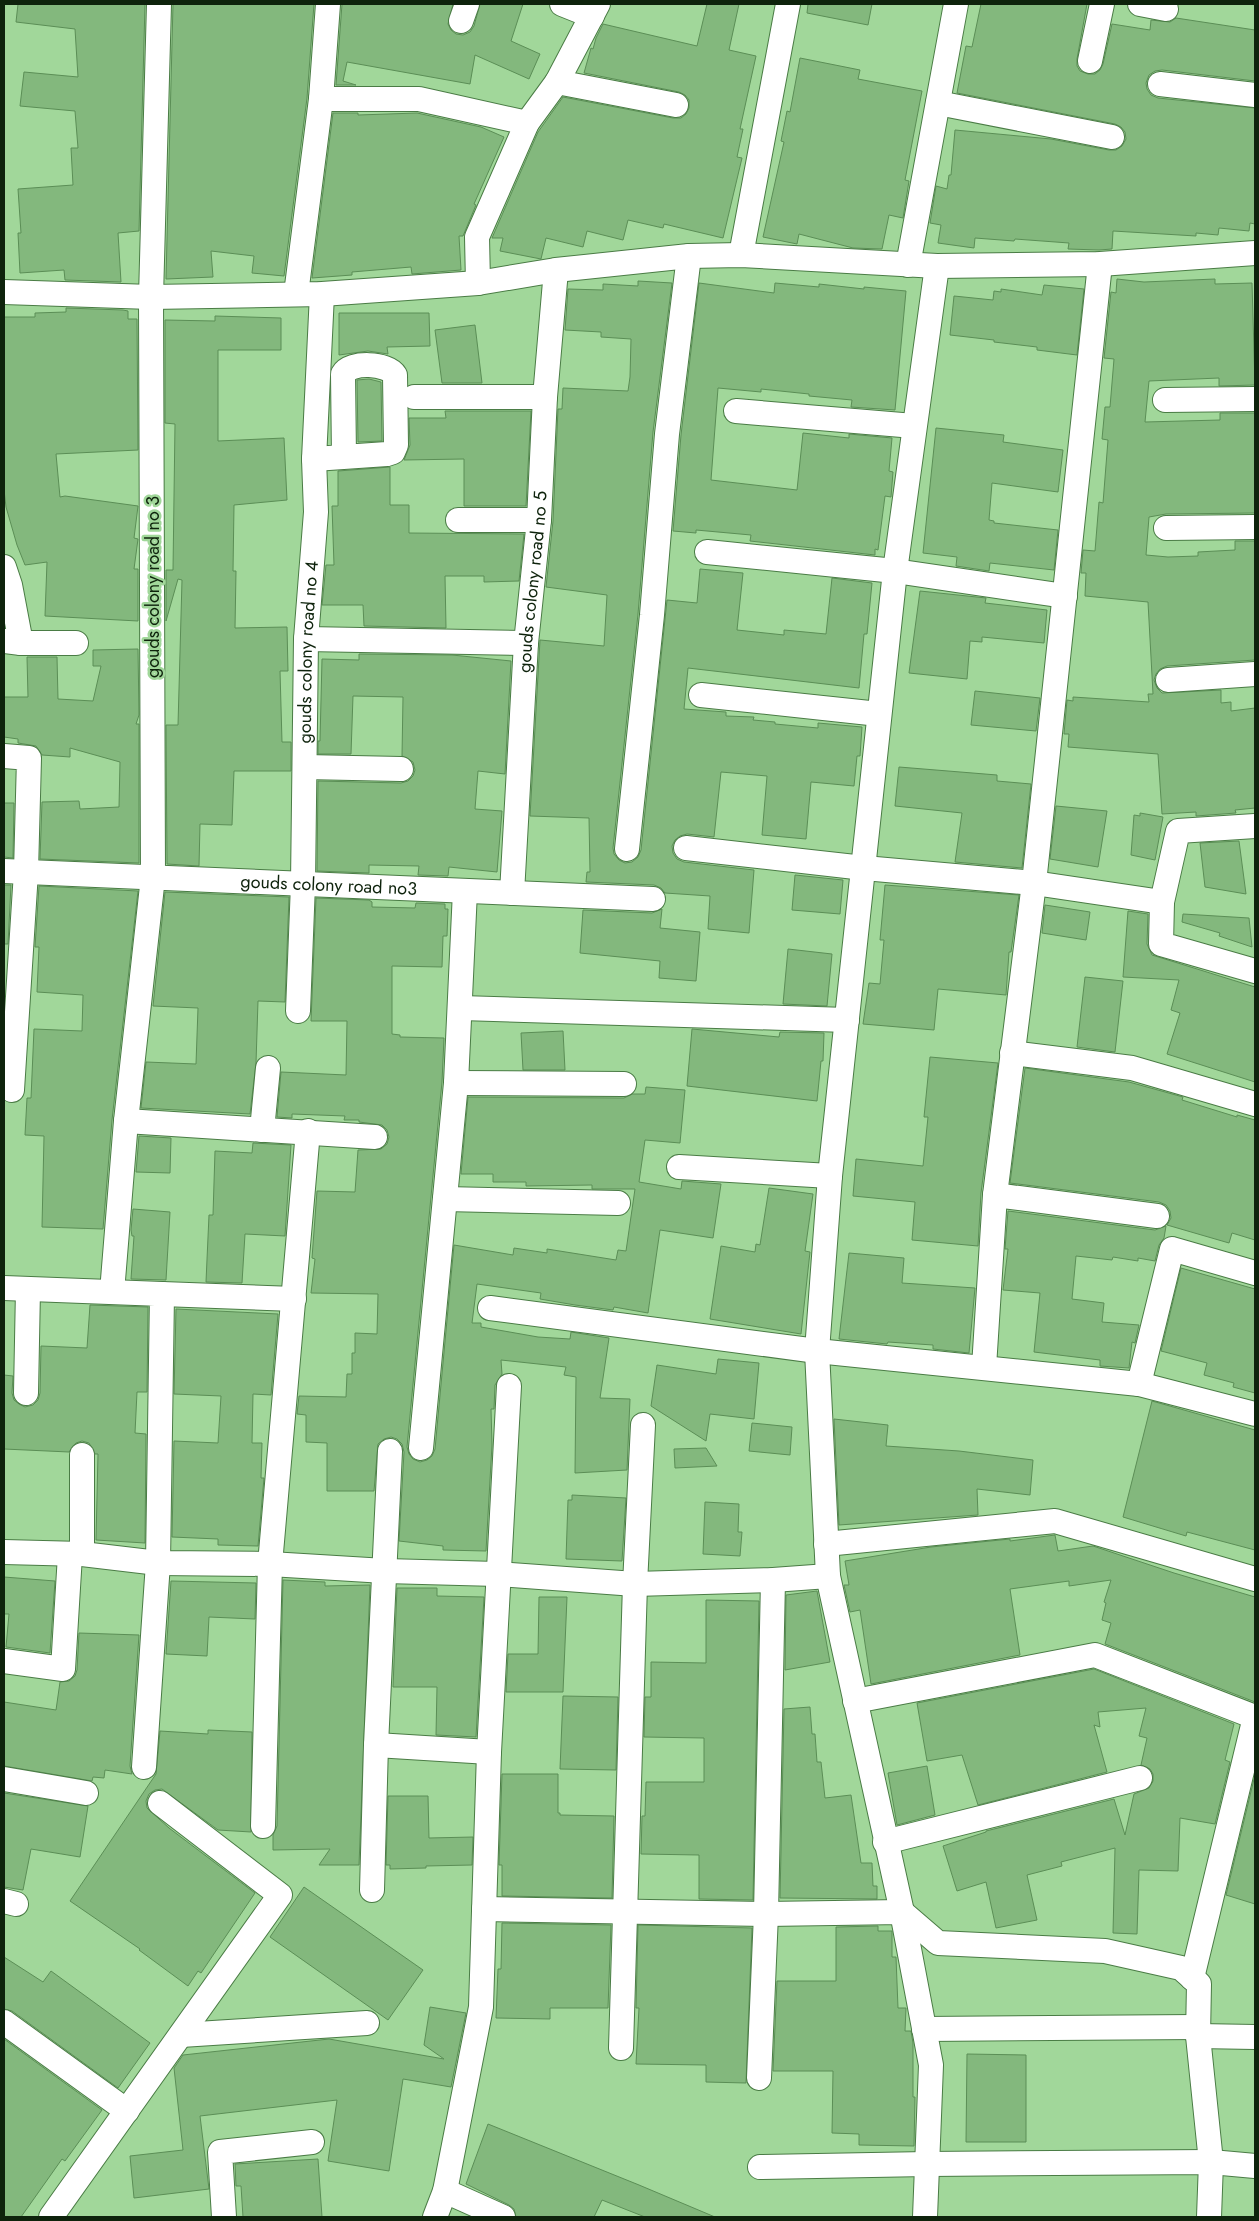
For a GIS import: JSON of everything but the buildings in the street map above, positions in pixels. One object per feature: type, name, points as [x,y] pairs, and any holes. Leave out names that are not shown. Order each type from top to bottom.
[{"type":"street","name":"gouds colony road no 3","points":[[112,1292],[126,1121],[154,878],[151,297],[159,4]]},
{"type":"street","points":[[296,294],[321,99],[328,4]]},
{"type":"street","points":[[741,255],[788,4]]},
{"type":"street","points":[[908,265],[956,4]]},
{"type":"street","points":[[1090,61],[1102,4]]},
{"type":"street","points":[[1140,4],[1166,9]]},
{"type":"street","points":[[478,284],[477,236],[527,123],[557,82],[583,8]]},
{"type":"street","points":[[557,82],[676,105]]},
{"type":"street","points":[[1160,84],[1255,95]]},
{"type":"street","points":[[321,99],[418,99],[527,123]]},
{"type":"street","points":[[938,103],[1112,137]]},
{"type":"street","points":[[4,292],[151,297],[322,294],[478,284],[556,270],[689,256],[741,255],[937,266],[1100,264],[1255,253]]},
{"type":"street","points":[[627,849],[652,615],[667,434],[689,256]]},
{"type":"street","points":[[984,1366],[995,1195],[1034,883],[1100,264]]},
{"type":"street","points":[[925,2217],[931,2065],[902,1912],[828,1576],[817,1351],[830,1176],[879,714],[895,571],[937,266]]},
{"type":"street","name":"gouds colony road no 5","points":[[512,893],[526,643],[539,520],[545,397],[556,270]]},
{"type":"street","name":"gouds colony road no 4","points":[[298,1011],[304,884],[306,639],[316,512],[314,459],[322,294]]},
{"type":"street","points":[[314,459],[344,457],[393,452],[396,445],[395,375],[392,370],[384,366],[352,366],[346,368],[343,374],[344,457]]},
{"type":"street","points":[[414,397],[545,397]]},
{"type":"street","points":[[1165,400],[1255,399]]},
{"type":"street","points":[[316,408],[344,409]]},
{"type":"street","points":[[736,411],[914,426]]},
{"type":"street","points":[[458,520],[539,520]]},
{"type":"street","points":[[1166,528],[1255,527]]},
{"type":"street","points":[[707,552],[895,571],[1065,596]]},
{"type":"street","points":[[4,567],[10,586],[12,642],[76,643]]},
{"type":"street","points":[[306,639],[526,643]]},
{"type":"street","points":[[1168,680],[1255,674]]},
{"type":"street","points":[[701,695],[879,714]]},
{"type":"street","points":[[4,756],[30,758],[15,872],[11,1016],[12,1090]]},
{"type":"street","points":[[305,767],[401,769]]},
{"type":"street","points":[[1255,826],[1178,831],[1162,902],[1161,944],[1255,971]]},
{"type":"street","points":[[686,848],[864,868],[1034,883],[1162,902]]},
{"type":"street","name":"gouds colony road no3","points":[[15,872],[654,899]]},
{"type":"street","points":[[421,1448],[456,1083],[466,891]]},
{"type":"street","points":[[461,1008],[847,1020]]},
{"type":"street","points":[[1012,1053],[1132,1068],[1255,1104]]},
{"type":"street","points":[[262,1130],[268,1068]]},
{"type":"street","points":[[456,1083],[624,1084]]},
{"type":"street","points":[[126,1121],[262,1130],[308,1131],[375,1137]]},
{"type":"street","points":[[263,1826],[270,1564],[308,1131]]},
{"type":"street","points":[[679,1168],[830,1176]]},
{"type":"street","points":[[995,1195],[1158,1216]]},
{"type":"street","points":[[445,1199],[618,1203]]},
{"type":"street","points":[[1139,1384],[1172,1249],[1255,1273]]},
{"type":"street","points":[[4,1288],[294,1299]]},
{"type":"street","points":[[26,1393],[28,1289]]},
{"type":"street","points":[[144,1767],[158,1563],[162,1294]]},
{"type":"street","points":[[490,1308],[817,1351],[984,1366],[1139,1384],[1255,1414]]},
{"type":"street","points":[[435,2217],[445,2191],[481,2007],[497,1574],[509,1386]]},
{"type":"street","points":[[621,2048],[635,1584],[643,1425]]},
{"type":"street","points":[[372,1890],[376,1745],[390,1451]]},
{"type":"street","points":[[4,1661],[63,1670],[76,1555],[82,1455]]},
{"type":"street","points":[[826,1544],[1055,1522],[1255,1579]]},
{"type":"street","points":[[4,1552],[76,1555],[158,1563],[270,1564],[497,1574],[635,1584],[773,1580],[828,1576]]},
{"type":"street","points":[[759,2078],[766,1914],[773,1580]]},
{"type":"street","points":[[855,1701],[1095,1655],[1255,1717],[1192,1978]]},
{"type":"street","points":[[376,1745],[489,1752]]},
{"type":"street","points":[[886,1842],[1140,1778]]},
{"type":"street","points":[[4,1779],[86,1793]]},
{"type":"street","points":[[51,2217],[280,1895],[160,1803]]},
{"type":"street","points":[[484,1909],[766,1914],[902,1912],[938,1943],[1105,1951],[1181,1968],[1199,1984],[1198,2032],[1211,2162],[1209,2217]]},
{"type":"street","points":[[4,2022],[127,2111]]},
{"type":"street","points":[[181,2034],[366,2023]]},
{"type":"street","points":[[924,2029],[1198,2032],[1255,2037]]},
{"type":"street","points":[[224,2217],[220,2152],[312,2142]]},
{"type":"street","points":[[760,2167],[1211,2162],[1255,2166]]},
{"type":"street","points":[[445,2191],[503,2217]]}]
